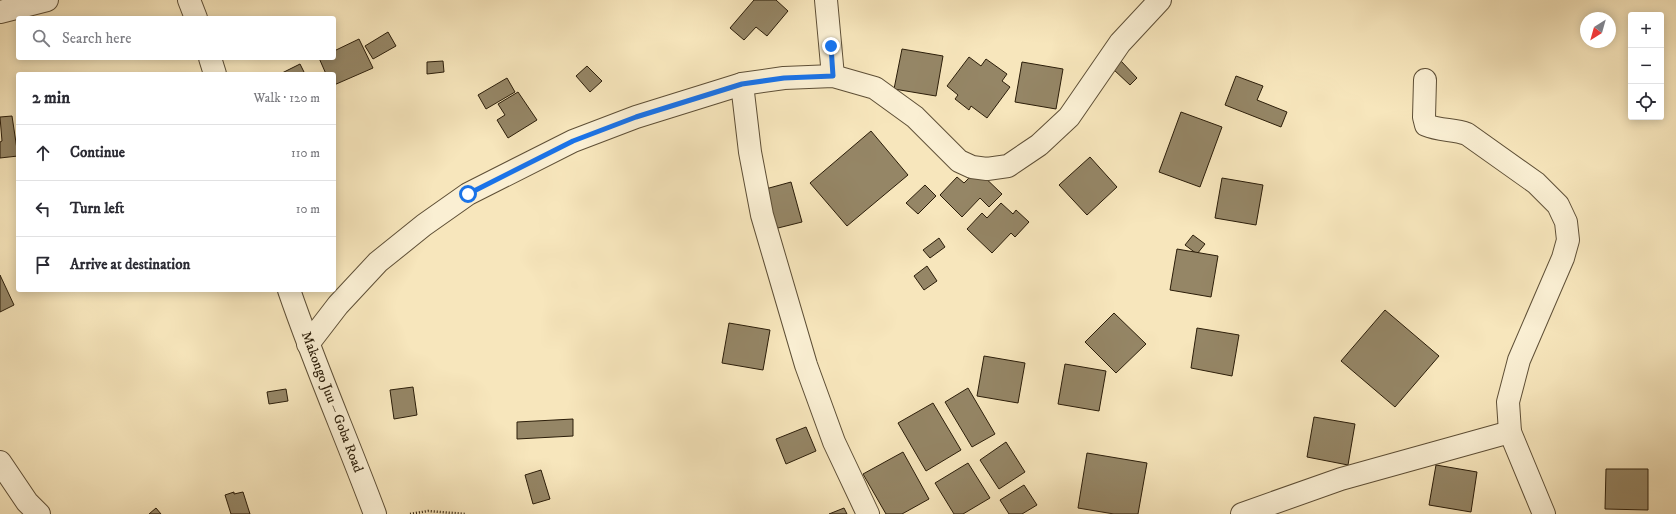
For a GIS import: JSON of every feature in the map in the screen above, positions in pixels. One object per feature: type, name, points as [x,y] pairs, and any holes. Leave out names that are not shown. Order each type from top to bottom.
[{"type":"street","points":[[0,12],[47,0]]},
{"type":"street","points":[[189,0],[195,16]]},
{"type":"street","points":[[826,0],[833,76]]},
{"type":"street","points":[[308,344],[338,305],[378,262],[424,225],[468,194],[573,141],[636,117],[742,84],[784,78],[833,76],[875,88],[915,117],[959,161],[972,167],[987,169],[1008,166],[1039,145],[1069,117],[1120,43],[1160,0]]},
{"type":"street","points":[[211,60],[214,72]]},
{"type":"street","points":[[1425,80],[1424,117],[1426,125],[1436,129],[1457,130],[1467,134],[1536,183],[1558,205],[1566,222],[1568,240],[1563,258],[1519,360],[1508,402],[1510,432],[1544,514]]},
{"type":"street","points":[[742,84],[750,152],[762,214],[803,358],[834,442],[868,514]]},
{"type":"street","name":"Makongo Juu – Goba Road","points":[[290,292],[308,344],[375,514]]},
{"type":"street","points":[[1242,514],[1341,479],[1510,432]]},
{"type":"street","points":[[0,462],[27,502],[38,514]]},
{"type":"path","points":[[410,514],[428,511],[466,514]]},
{"type":"building","points":[[754,0],[776,0],[788,11],[767,36],[756,27],[744,40],[730,28]]},
{"type":"building","points":[[388,32],[396,46],[373,59],[365,46]]},
{"type":"building","points":[[359,39],[373,68],[336,84],[336,72],[325,72],[320,60],[336,60],[336,50]]},
{"type":"building","points":[[902,49],[943,56],[936,96],[894,89]]},
{"type":"building","points":[[969,57],[981,66],[986,59],[1007,74],[1002,81],[1010,87],[987,118],[971,106],[969,110],[955,99],[958,95],[947,86]]},
{"type":"building","points":[[443,61],[444,72],[427,74],[427,62]]},
{"type":"building","points":[[1121,61],[1137,78],[1130,85],[1113,69]]},
{"type":"building","points":[[1022,62],[1063,69],[1056,109],[1015,102]]},
{"type":"building","points":[[300,64],[304,72],[284,72]]},
{"type":"building","points":[[587,66],[602,81],[590,92],[576,76]]},
{"type":"building","points":[[1236,76],[1263,86],[1257,100],[1287,112],[1281,127],[1225,105]]},
{"type":"building","points":[[507,78],[515,92],[486,109],[478,95]]},
{"type":"building","points":[[518,92],[537,120],[508,138],[497,120],[505,115],[498,104]]},
{"type":"building","points":[[1181,112],[1222,127],[1200,187],[1159,172]]},
{"type":"building","points":[[12,116],[16,143],[16,156],[0,158],[0,142],[2,141],[0,117]]},
{"type":"building","points":[[871,131],[908,175],[847,226],[810,183]]},
{"type":"building","points":[[1090,157],[1117,187],[1087,215],[1059,185]]},
{"type":"building","points":[[977,170],[1002,194],[989,207],[980,198],[962,217],[940,195],[957,177],[964,183]]},
{"type":"building","points":[[1222,178],[1263,185],[1256,225],[1215,218]]},
{"type":"building","points":[[791,182],[802,222],[762,232],[751,193]]},
{"type":"building","points":[[925,185],[936,196],[918,214],[906,203]]},
{"type":"building","points":[[1001,203],[1013,214],[1016,210],[1029,222],[1015,237],[1011,233],[992,253],[967,229],[982,213],[987,218]]},
{"type":"building","points":[[1193,235],[1205,244],[1197,254],[1185,245]]},
{"type":"building","points":[[939,238],[945,247],[930,258],[923,250]]},
{"type":"building","points":[[1177,249],[1218,256],[1211,297],[1170,290]]},
{"type":"building","points":[[927,266],[937,281],[924,290],[914,276]]},
{"type":"building","points":[[0,275],[14,305],[0,312]]},
{"type":"building","points":[[1385,310],[1439,356],[1395,407],[1341,361]]},
{"type":"building","points":[[1114,313],[1146,344],[1116,373],[1085,342]]},
{"type":"building","points":[[729,323],[770,330],[763,370],[722,363]]},
{"type":"building","points":[[1197,328],[1239,335],[1232,376],[1191,368]]},
{"type":"building","points":[[984,356],[1025,363],[1018,403],[977,396]]},
{"type":"building","points":[[1065,364],[1106,371],[1099,411],[1058,404]]},
{"type":"building","points":[[413,387],[417,415],[394,419],[390,390]]},
{"type":"building","points":[[968,388],[995,434],[972,447],[945,402]]},
{"type":"building","points":[[286,389],[288,401],[269,404],[267,392]]},
{"type":"building","points":[[933,403],[961,450],[926,471],[898,423]]},
{"type":"building","points":[[1314,417],[1355,424],[1348,465],[1307,457]]},
{"type":"building","points":[[573,419],[573,436],[517,439],[517,422]]},
{"type":"building","points":[[806,427],[816,451],[786,464],[776,439]]},
{"type":"building","points":[[1006,442],[1025,472],[999,489],[980,460]]},
{"type":"building","points":[[903,452],[929,499],[902,514],[886,514],[863,474]]},
{"type":"building","points":[[1087,453],[1147,463],[1138,514],[1114,514],[1078,508]]},
{"type":"building","points":[[968,463],[990,498],[963,514],[954,514],[935,483]]},
{"type":"building","points":[[1436,465],[1477,472],[1471,512],[1429,505]]},
{"type":"building","points":[[1606,469],[1648,469],[1648,510],[1605,509]]},
{"type":"building","points":[[541,470],[550,499],[533,504],[525,475]]},
{"type":"building","points":[[1024,485],[1037,505],[1022,514],[1009,514],[1000,500]]},
{"type":"building","points":[[234,492],[234,494],[243,492],[250,514],[231,514],[225,495]]},
{"type":"building","points":[[156,508],[161,514],[149,514]]},
{"type":"building","points":[[844,508],[847,514],[829,514]]},
{"type":"route","points":[[468,194],[573,141],[636,117],[742,84],[784,78],[833,76],[831,46]]}]
